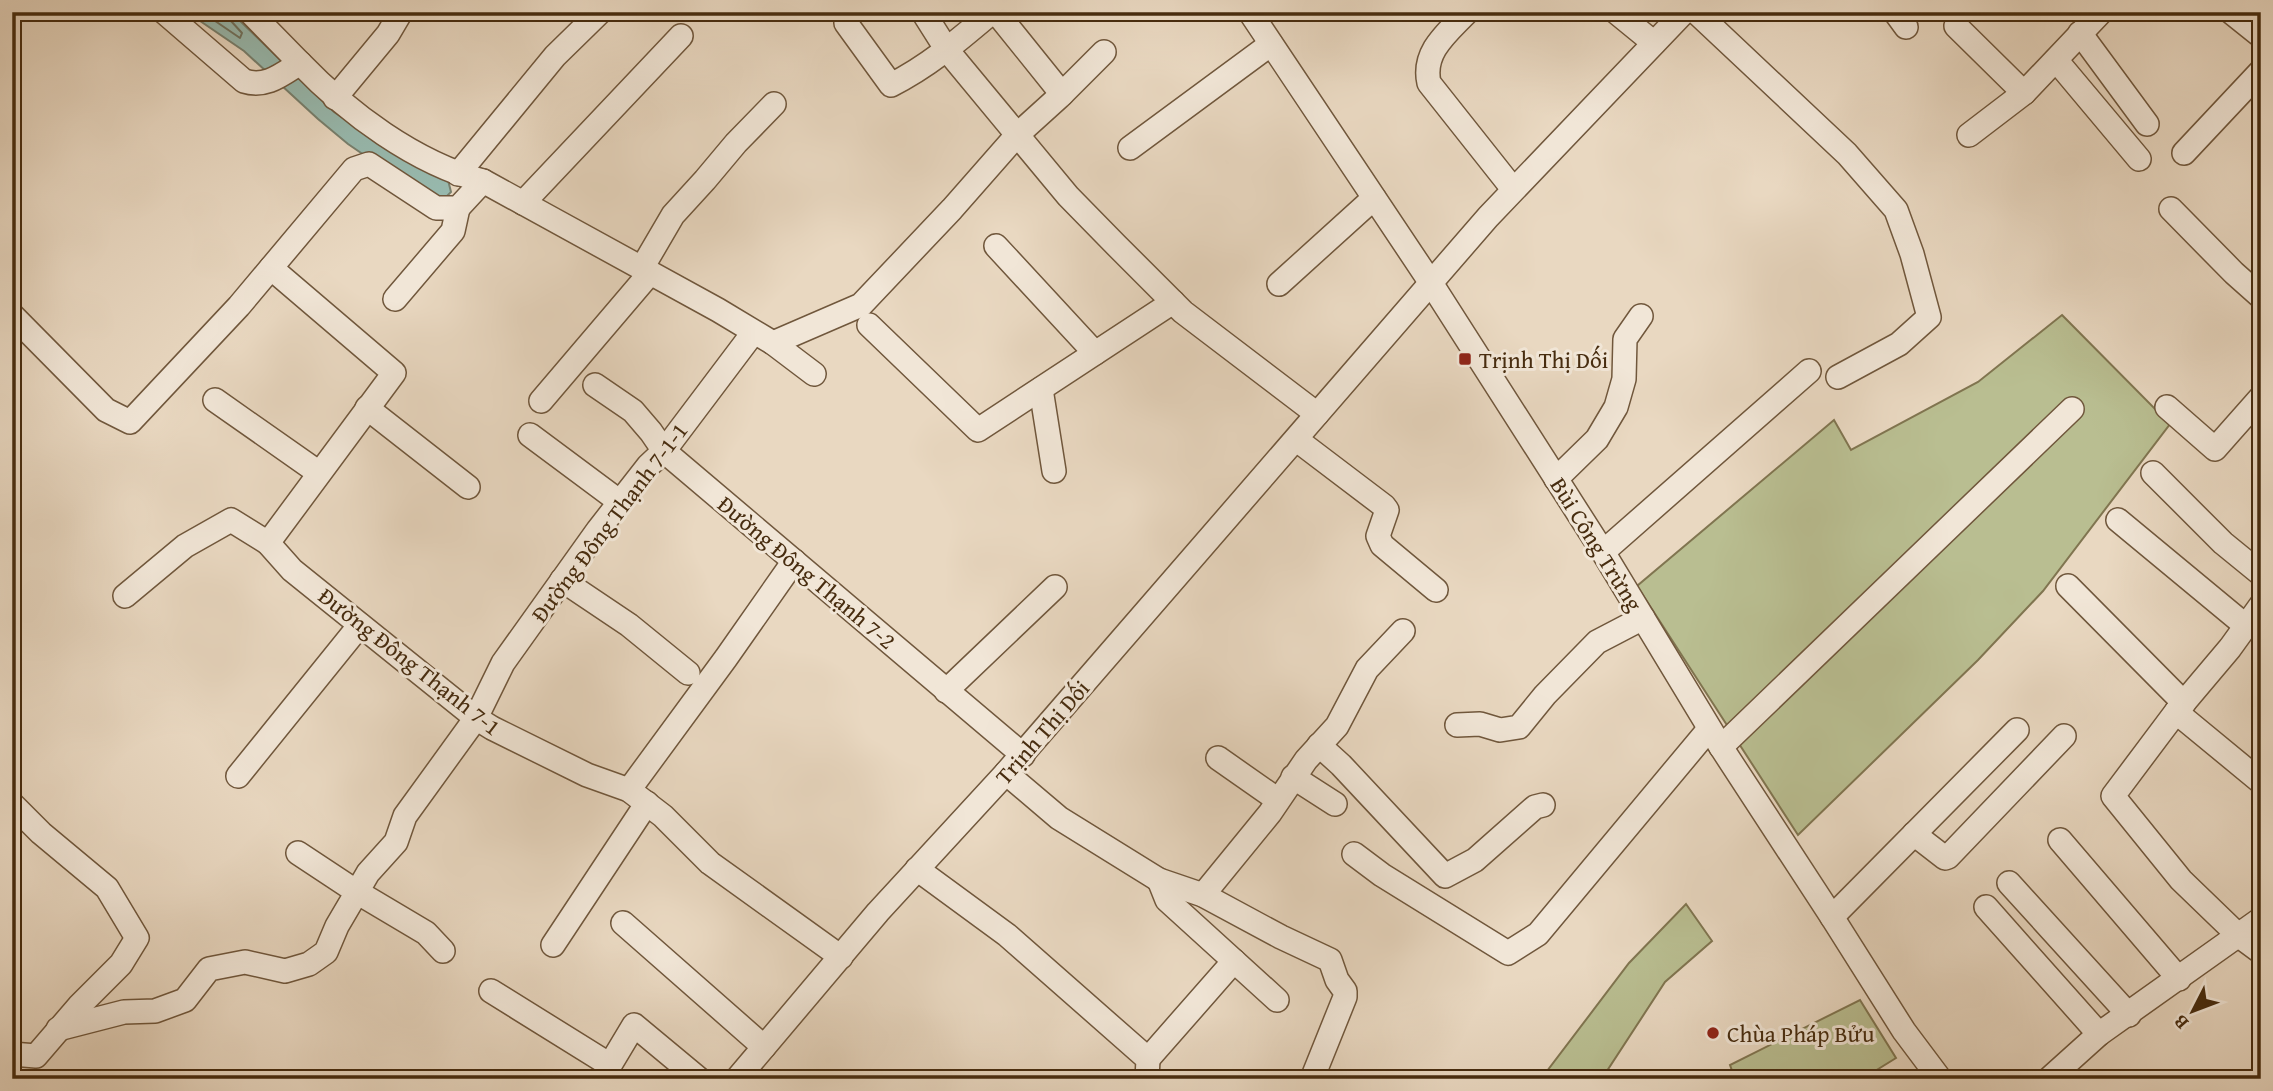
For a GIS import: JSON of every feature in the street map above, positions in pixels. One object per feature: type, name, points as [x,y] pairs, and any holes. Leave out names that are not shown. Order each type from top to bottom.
[{"type":"street","points":[[164,12],[244,80],[255,84],[271,82],[296,66]]},
{"type":"street","points":[[250,12],[296,66],[335,98],[399,142],[458,174],[483,181],[718,310],[814,374]]},
{"type":"street","points":[[335,98],[388,34],[401,12]]},
{"type":"street","points":[[458,174],[555,56],[600,12]]},
{"type":"street","points":[[923,12],[947,50],[1068,196],[1172,302],[1318,414]]},
{"type":"street","points":[[846,23],[891,85],[947,50],[994,12],[1062,94]]},
{"type":"street","name":"Bùi Công Trừng","points":[[1250,12],[1431,283],[1603,552],[1715,738],[1904,1031],[1940,1079]]},
{"type":"street","points":[[1466,12],[1434,46],[1426,69],[1429,83],[1513,189]]},
{"type":"street","points":[[1616,12],[1654,43]]},
{"type":"street","name":"Trịnh Thị Dối","points":[[737,1079],[877,912],[1023,755],[1513,189],[1684,12]]},
{"type":"street","points":[[1696,12],[1847,154],[1896,210],[1912,254],[1929,317],[1899,344],[1838,377]]},
{"type":"street","points":[[2231,12],[2261,36]]},
{"type":"street","points":[[1969,135],[2024,93],[2089,20],[2147,124]]},
{"type":"street","points":[[1956,26],[2024,93]]},
{"type":"street","points":[[523,203],[681,36]]},
{"type":"street","points":[[1130,148],[1271,44]]},
{"type":"street","points":[[763,338],[860,305],[952,209],[1017,135],[1104,52]]},
{"type":"street","points":[[2056,60],[2139,159]]},
{"type":"street","points":[[2184,153],[2261,71]]},
{"type":"street","points":[[541,401],[646,271],[673,215],[774,104]]},
{"type":"street","points":[[12,315],[106,410],[130,422],[239,306],[354,169],[369,164],[436,208],[458,208]]},
{"type":"street","points":[[395,299],[453,231],[458,208],[483,181]]},
{"type":"street","points":[[1279,284],[1374,198]]},
{"type":"street","points":[[2171,209],[2261,297]]},
{"type":"street","points":[[996,246],[1095,353]]},
{"type":"street","points":[[268,543],[394,373],[271,268]]},
{"type":"street","points":[[869,325],[978,430],[1172,302]]},
{"type":"street","points":[[1556,479],[1597,439],[1616,407],[1624,379],[1625,340],[1641,316]]},
{"type":"street","name":"Đường Đông Thạnh 7-1-1","points":[[58,1029],[124,1012],[155,1011],[185,1000],[209,969],[245,962],[285,971],[309,964],[326,952],[337,926],[368,873],[396,842],[405,816],[476,718],[503,663],[562,580],[648,466],[763,338]]},
{"type":"street","points":[[1603,552],[1809,371]]},
{"type":"street","name":"Đường Đông Thạnh 7-2","points":[[595,385],[633,411],[664,451],[1023,755]]},
{"type":"street","points":[[1041,389],[1054,471]]},
{"type":"street","points":[[2167,407],[2215,449],[2261,397]]},
{"type":"street","points":[[215,400],[319,473]]},
{"type":"street","points":[[367,408],[468,487]]},
{"type":"street","points":[[1354,854],[1382,875],[1508,953],[1538,934],[1715,738],[2071,408]]},
{"type":"street","points":[[530,435],[620,502]]},
{"type":"street","points":[[1297,440],[1384,506],[1387,516],[1378,536],[1382,545],[1436,590]]},
{"type":"street","points":[[2153,473],[2223,543],[2261,574]]},
{"type":"street","name":"Đường Đông Thạnh 7-1","points":[[125,596],[185,546],[231,520],[268,543],[292,570],[476,718],[587,775],[638,797],[663,816],[710,863],[841,957]]},
{"type":"street","points":[[2118,520],[2257,612],[2113,796],[2181,880],[2261,952]]},
{"type":"street","points":[[553,945],[638,797],[726,658],[794,561]]},
{"type":"street","points":[[562,580],[629,625],[688,673]]},
{"type":"street","points":[[2068,586],[2180,708],[2261,782]]},
{"type":"street","points":[[946,691],[1055,587]]},
{"type":"street","points":[[1457,725],[1480,723],[1500,730],[1519,727],[1545,695],[1597,642],[1643,618]]},
{"type":"street","points":[[238,776],[360,625]]},
{"type":"street","points":[[1203,895],[1293,777],[1337,726],[1367,668],[1403,631]]},
{"type":"street","points":[[1832,917],[2017,730]]},
{"type":"street","points":[[1914,834],[1933,850],[1948,857],[2064,736]]},
{"type":"street","points":[[1319,745],[1445,876],[1475,860],[1535,807],[1544,805]]},
{"type":"street","points":[[1217,758],[1278,800]]},
{"type":"street","points":[[1006,774],[1059,818],[1159,880],[1203,895],[1330,960],[1345,991],[1345,998],[1311,1079]]},
{"type":"street","points":[[1293,777],[1335,804]]},
{"type":"street","points":[[12,804],[41,833],[107,888],[137,938],[121,964],[79,1006],[36,1056],[12,1054]]},
{"type":"street","points":[[2060,840],[2179,979]]},
{"type":"street","points":[[298,853],[426,933],[443,951]]},
{"type":"street","points":[[918,869],[1007,935],[1147,1069],[1234,961]]},
{"type":"street","points":[[1159,880],[1167,900],[1277,1000]]},
{"type":"street","points":[[2009,883],[2129,1015]]},
{"type":"street","points":[[1986,907],[2099,1034]]},
{"type":"street","points":[[2049,1079],[2099,1034],[2261,919]]},
{"type":"street","points":[[624,923],[764,1047]]},
{"type":"street","points":[[491,992],[610,1065],[634,1025],[699,1079]]},
{"type":"green space","points":[[2062,315],[2170,424],[2043,591],[1978,660],[1798,835],[1637,586],[1834,420],[1851,450],[1978,382]]},
{"type":"green space","points":[[1686,904],[1712,941],[1665,982],[1605,1074],[1609,1079],[1541,1079],[1629,963]]},
{"type":"green space","points":[[1860,1000],[1896,1058],[1862,1079],[1735,1079],[1730,1065]]},
{"type":"water","points":[[187,12],[235,12],[237,18],[334,112],[448,180],[451,192],[444,199],[411,187],[348,144],[244,51]]},
{"type":"place","name":"Trịnh Thị Dối","points":[[1465,359]]},
{"type":"place","name":"Chùa Pháp Bửu","points":[[1713,1033]]}]
